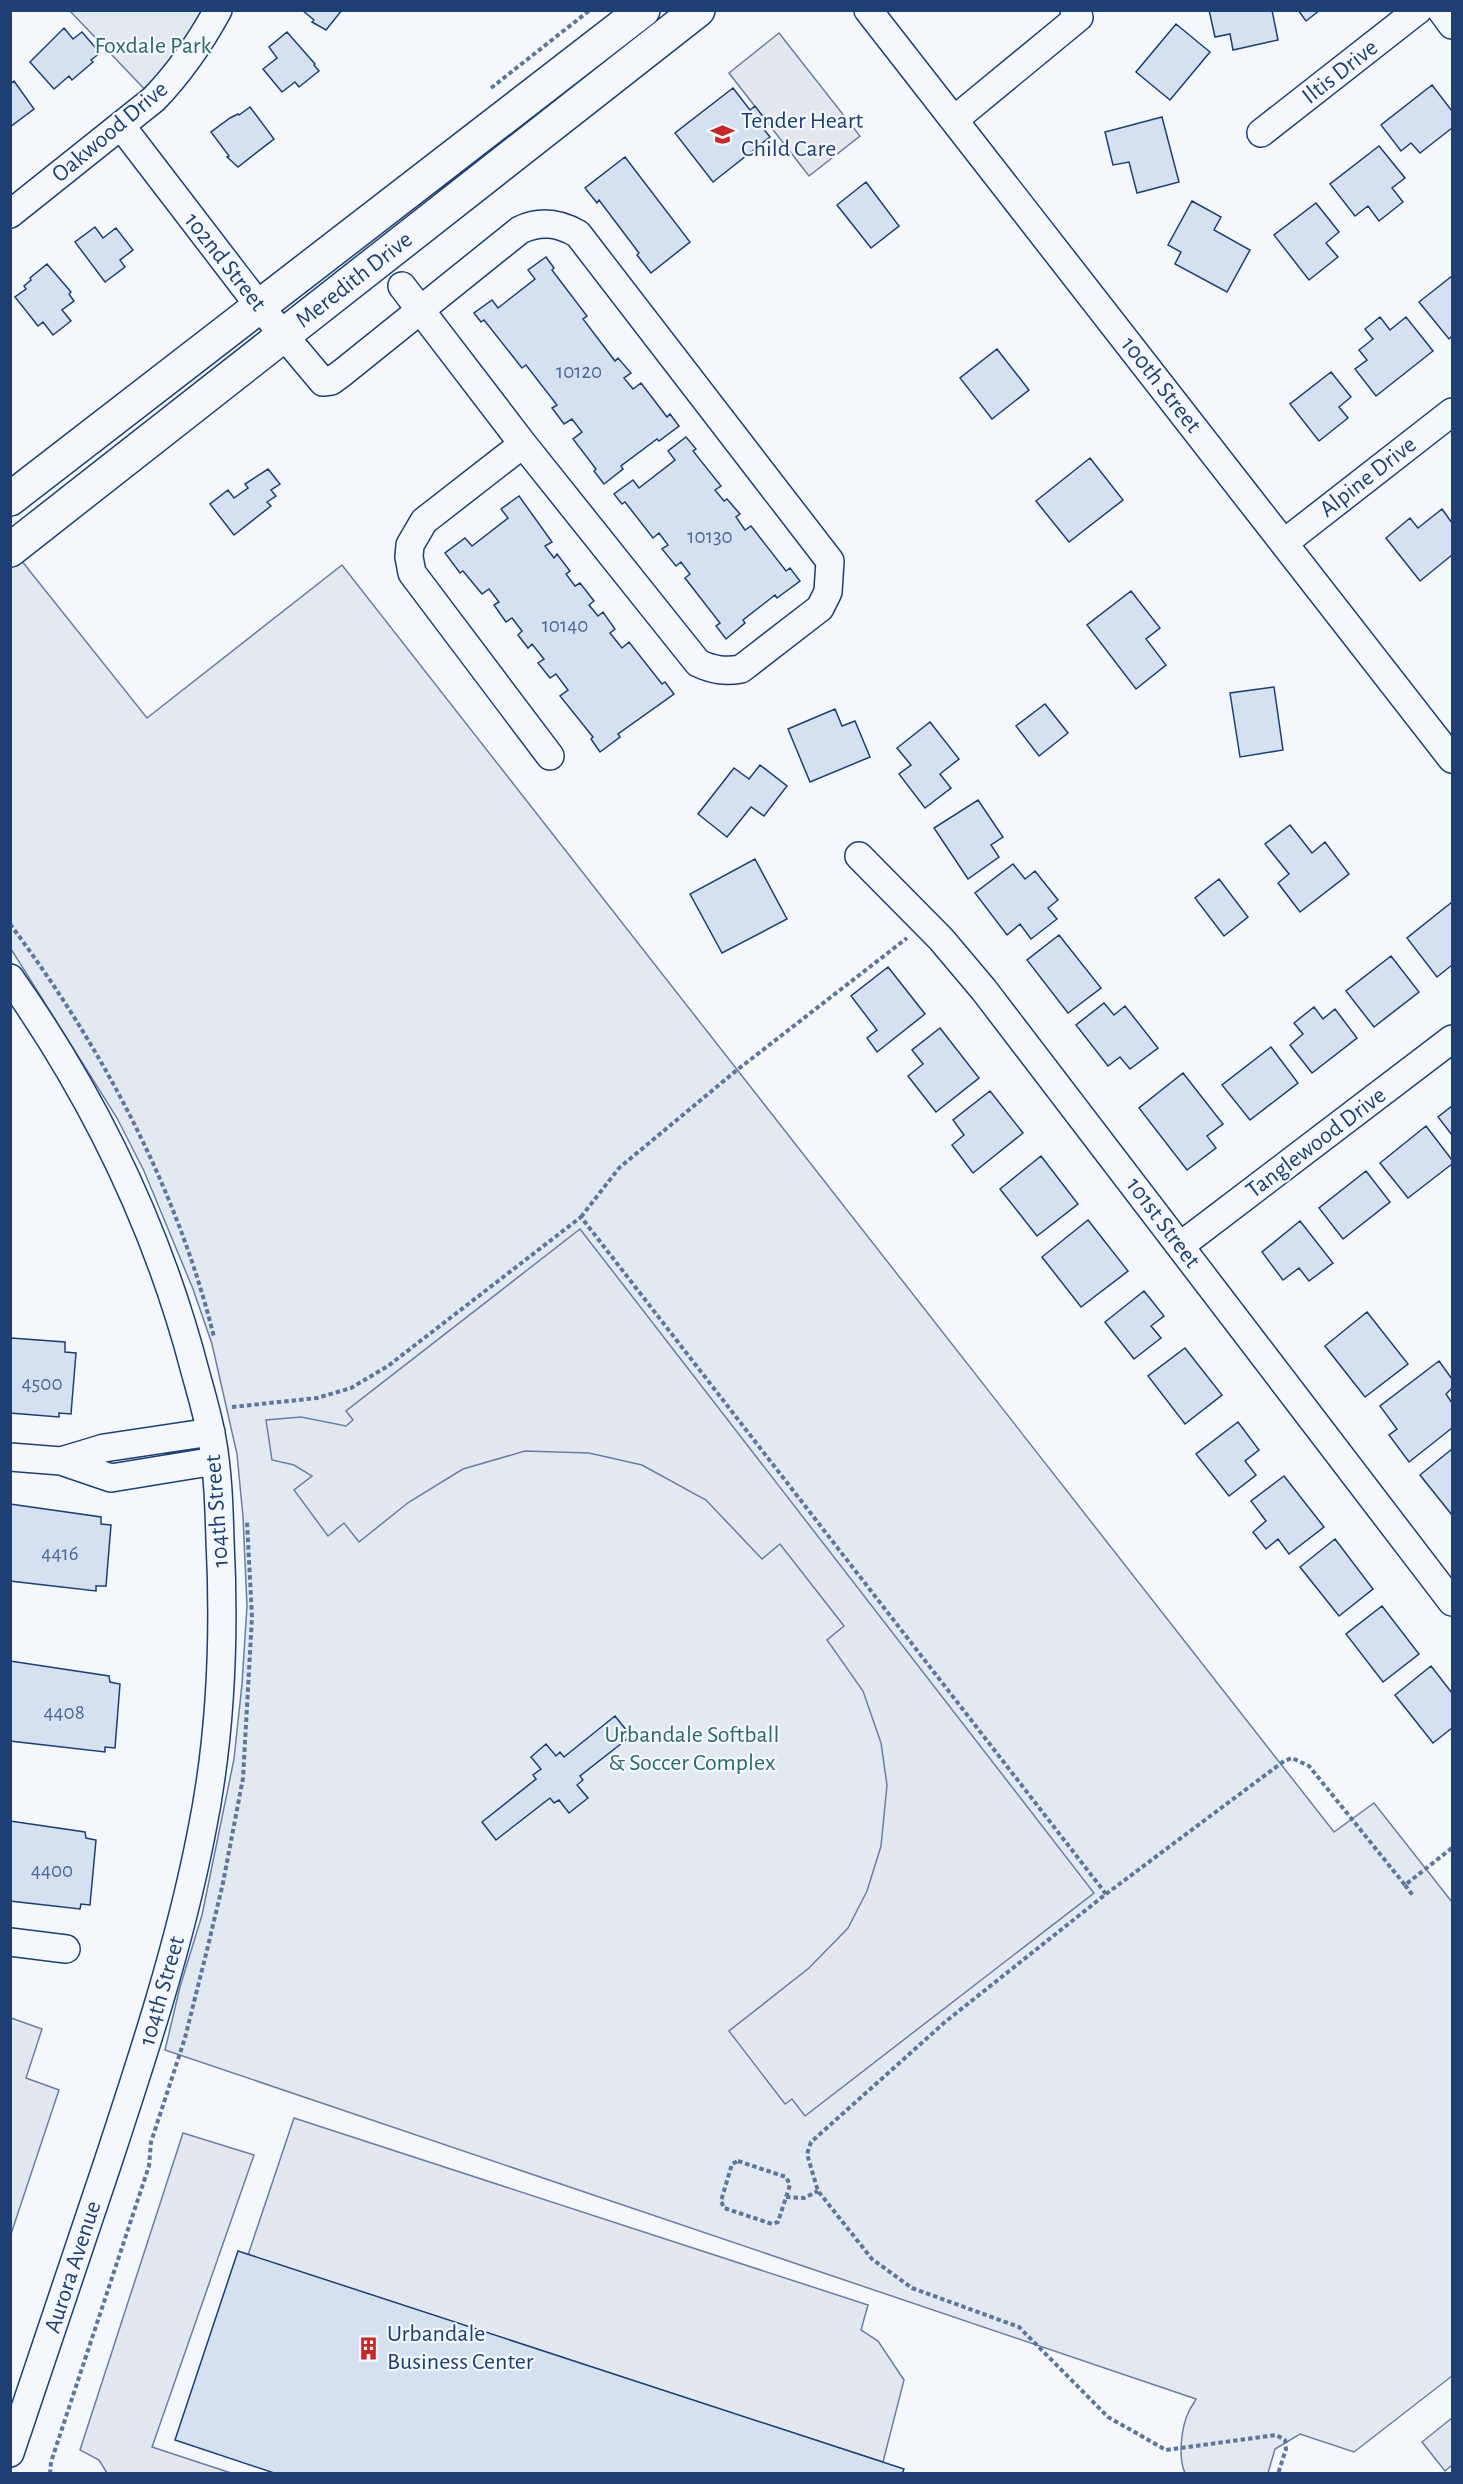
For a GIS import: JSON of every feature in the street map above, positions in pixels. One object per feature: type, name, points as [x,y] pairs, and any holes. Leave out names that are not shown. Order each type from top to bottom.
[{"type":"main road","name":"Meredith Drive","points":[[10,499],[643,10]]},
{"type":"main road","name":"Meredith Drive","points":[[10,550],[698,10]]},
{"type":"street","name":"Oakwood Drive","points":[[10,214],[122,127],[171,82],[200,44],[218,10]]},
{"type":"street","name":"100th Street","points":[[868,10],[1452,759]]},
{"type":"street","points":[[954,120],[1079,17],[1074,10]]},
{"type":"street","name":"Iltis Drive","points":[[1261,133],[1418,10]]},
{"type":"street","points":[[1441,10],[1452,25]]},
{"type":"street","name":"102nd Street","points":[[122,127],[260,307],[323,382],[331,381],[420,309]]},
{"type":"street","points":[[402,286],[523,444],[698,663],[711,669],[727,672],[741,669],[820,608],[828,592],[830,561],[578,234],[565,227],[552,224],[530,225],[520,230],[420,309]]},
{"type":"street","name":"Alpine Drive","points":[[1284,543],[1452,412]]},
{"type":"street","points":[[523,444],[424,521],[410,545],[409,557],[412,573],[550,756]]},
{"type":"street","name":"101st Street","points":[[859,856],[926,923],[984,990],[1452,1602]]},
{"type":"street","name":"104th Street","points":[[10,978],[48,1032],[73,1075],[127,1180],[171,1288],[211,1432],[215,1461],[223,1593],[222,1684],[213,1763],[186,1908],[135,2081]]},
{"type":"street","name":"Tanglewood Drive","points":[[1180,1246],[1452,1039]]},
{"type":"street","points":[[61,1461],[104,1448],[211,1432]]},
{"type":"street","points":[[10,1457],[61,1461],[111,1478],[215,1461]]},
{"type":"street","points":[[10,1942],[66,1949]]},
{"type":"street","name":"Aurora Avenue","points":[[10,2453],[135,2081]]},
{"type":"path","points":[[232,1407],[317,1398],[351,1388],[388,1366],[581,1217],[619,1168],[737,1070],[926,923]]},
{"type":"path","points":[[581,1217],[1106,1894]]},
{"type":"path","points":[[1278,2474],[1287,2449],[1285,2440],[1276,2435],[1166,2450],[1108,2417],[1019,2327],[912,2288],[872,2259],[818,2191],[807,2154],[811,2142],[945,2022],[1106,1894],[1284,1761],[1292,1758],[1309,1766],[1414,1897]]},
{"type":"path","points":[[1405,1885],[1452,1848]]},
{"type":"path","points":[[50,2474],[51,2462],[149,2166],[152,2142],[184,2038],[208,1946]]},
{"type":"path","points":[[738,2161],[786,2177],[790,2185],[786,2197],[778,2222],[772,2224],[724,2208],[721,2202],[732,2164],[738,2161]]},
{"type":"path","points":[[786,2197],[804,2198],[818,2191]]},
{"type":"green space","name":"Foxdale Park","points":[[70,11],[218,11],[154,99]]},
{"type":"green space","name":"Urbandale Softball & Soccer Complex","points":[[21,560],[147,718],[342,565],[1334,1832],[1374,1803],[1452,1902],[1452,2376],[1354,2452],[1300,2434],[1275,2449],[1268,2473],[1185,2473],[1181,2451],[1182,2434],[1186,2418],[1196,2399],[165,2050],[180,1987],[202,1915],[234,1759],[247,1606],[243,1517],[237,1454],[212,1344],[193,1289],[144,1171],[117,1118],[11,949],[11,568]]},
{"type":"shaded area","points":[[779,33],[860,136],[809,176],[729,73]]},
{"type":"shaded area","points":[[580,1229],[1094,1893],[805,2116],[792,2099],[785,2104],[729,2031],[809,1968],[848,1928],[867,1891],[881,1846],[887,1785],[881,1743],[863,1691],[827,1640],[844,1626],[780,1544],[762,1559],[706,1500],[642,1465],[589,1453],[525,1451],[463,1469],[409,1502],[359,1542],[344,1523],[328,1536],[294,1490],[312,1476],[294,1465],[272,1460],[266,1420],[301,1417],[346,1426],[353,1420],[346,1411]]},
{"type":"shaded area","points":[[11,2018],[42,2029],[26,2078],[59,2090],[11,2234]]},
{"type":"shaded area","points":[[294,2118],[868,2305],[861,2330],[878,2341],[904,2380],[883,2462],[248,2255]]},
{"type":"shaded area","points":[[183,2133],[254,2155],[152,2447],[231,2473],[107,2473],[99,2460],[80,2450]]},
{"type":"shaded area","points":[[1452,2418],[1452,2468],[1451,2466],[1445,2471],[1422,2442]]},
{"type":"building","points":[[302,10],[342,10],[326,30],[312,22],[314,20]]},
{"type":"building","points":[[1209,10],[1272,10],[1278,40],[1233,50],[1230,34],[1215,37]]},
{"type":"building","points":[[1298,10],[1320,10],[1306,21]]},
{"type":"building","points":[[1176,24],[1210,52],[1170,100],[1136,72]]},
{"type":"building","points":[[64,28],[73,39],[82,32],[100,53],[72,80],[69,76],[54,89],[30,62]]},
{"type":"building","points":[[287,32],[319,71],[299,87],[295,82],[282,92],[263,69],[277,58],[269,47]]},
{"type":"building","points":[[14,81],[34,109],[10,127],[10,84]]},
{"type":"building","points":[[1432,85],[1452,111],[1452,128],[1420,153],[1411,143],[1401,151],[1381,125]]},
{"type":"building","name":"Tender Heart Child Care","points":[[733,88],[750,110],[755,106],[764,118],[758,122],[770,137],[713,182],[675,133]]},
{"type":"building","points":[[250,107],[274,139],[238,167],[227,157],[229,156],[211,132]]},
{"type":"building","points":[[1162,117],[1179,182],[1137,193],[1129,162],[1113,165],[1105,132]]},
{"type":"building","points":[[1379,146],[1405,178],[1392,188],[1403,202],[1379,221],[1368,206],[1355,216],[1330,184]]},
{"type":"building","points":[[625,157],[690,242],[651,273],[637,255],[639,253],[599,200],[597,203],[585,188]]},
{"type":"building","points":[[866,182],[899,226],[871,248],[837,205]]},
{"type":"building","points":[[1192,201],[1221,217],[1214,230],[1250,250],[1227,292],[1175,264],[1181,252],[1168,245]]},
{"type":"building","points":[[1316,203],[1339,232],[1326,243],[1338,257],[1309,280],[1274,235]]},
{"type":"building","points":[[95,227],[103,238],[116,228],[133,250],[120,260],[125,267],[105,282],[75,242]]},
{"type":"building","points":[[546,257],[554,268],[552,270],[587,316],[583,319],[615,361],[618,358],[631,373],[624,378],[633,389],[641,383],[667,417],[670,414],[679,426],[621,466],[623,469],[604,484],[594,471],[596,469],[573,439],[582,432],[572,419],[564,424],[552,408],[557,405],[526,365],[522,368],[484,320],[481,322],[474,313],[492,300],[498,308],[535,279],[528,270]]},
{"type":"building","points":[[47,264],[71,292],[69,294],[74,301],[62,310],[71,321],[53,335],[43,322],[38,326],[15,297],[26,289],[24,286],[31,280],[30,278]]},
{"type":"building","points":[[1452,276],[1452,336],[1449,339],[1419,302]]},
{"type":"building","points":[[1380,317],[1390,330],[1406,317],[1433,351],[1376,396],[1355,369],[1367,360],[1359,350],[1373,339],[1365,329]]},
{"type":"building","points":[[997,349],[1029,390],[992,419],[960,378]]},
{"type":"building","points":[[1331,372],[1351,397],[1339,407],[1348,418],[1319,441],[1290,404]]},
{"type":"building","points":[[686,437],[696,449],[693,451],[721,486],[715,490],[724,501],[727,499],[740,514],[736,517],[745,530],[751,526],[786,571],[790,568],[800,581],[777,598],[775,595],[743,620],[745,623],[726,639],[716,626],[720,623],[685,578],[690,574],[681,562],[676,566],[662,549],[668,545],[659,533],[653,538],[625,502],[622,504],[614,494],[633,480],[639,488],[675,460],[668,451]]},
{"type":"building","points":[[1090,458],[1123,500],[1069,542],[1036,501]]},
{"type":"building","points":[[268,469],[280,484],[271,490],[276,496],[267,502],[271,506],[234,535],[210,504],[228,490],[234,498],[248,488],[245,484]]},
{"type":"building","points":[[519,496],[552,542],[545,546],[554,558],[557,554],[570,571],[566,574],[575,586],[580,583],[594,601],[589,605],[598,616],[603,612],[615,629],[610,633],[622,648],[629,642],[662,684],[665,682],[674,694],[618,734],[620,737],[600,752],[591,739],[593,737],[560,696],[568,690],[556,674],[550,678],[538,663],[544,659],[532,644],[528,648],[518,635],[522,631],[512,618],[506,622],[494,605],[499,602],[489,589],[482,594],[463,571],[460,573],[445,553],[465,538],[472,546],[508,518],[501,509]]},
{"type":"building","points":[[1442,509],[1452,523],[1452,555],[1420,581],[1386,538],[1410,518],[1418,528]]},
{"type":"building","points":[[1131,591],[1160,628],[1146,639],[1166,665],[1136,689],[1087,625]]},
{"type":"building","points":[[1274,687],[1283,750],[1240,757],[1230,693]]},
{"type":"building","points":[[1045,704],[1068,733],[1039,756],[1016,726]]},
{"type":"building","points":[[835,709],[842,726],[855,721],[870,757],[810,782],[788,729]]},
{"type":"building","points":[[930,722],[959,759],[940,774],[951,788],[925,808],[899,774],[911,765],[897,748]]},
{"type":"building","points":[[760,765],[787,786],[764,816],[751,807],[727,837],[698,814],[734,768],[749,779]]},
{"type":"building","points":[[978,800],[1003,837],[991,845],[999,857],[968,879],[934,828]]},
{"type":"building","points":[[1290,825],[1312,853],[1325,842],[1349,874],[1300,912],[1278,883],[1289,874],[1265,844]]},
{"type":"building","points":[[755,859],[787,919],[722,953],[690,894]]},
{"type":"building","points":[[1013,864],[1025,879],[1035,871],[1058,900],[1048,908],[1057,919],[1031,939],[1020,924],[1007,935],[975,893]]},
{"type":"building","points":[[1219,879],[1248,917],[1224,936],[1195,898]]},
{"type":"building","points":[[1452,902],[1452,965],[1437,977],[1407,938]]},
{"type":"building","points":[[1059,935],[1101,988],[1068,1013],[1027,960]]},
{"type":"building","points":[[1391,956],[1419,992],[1374,1027],[1346,991]]},
{"type":"building","points":[[888,967],[925,1014],[877,1052],[867,1038],[877,1030],[851,996]]},
{"type":"building","points":[[1104,1003],[1114,1015],[1125,1006],[1158,1048],[1130,1069],[1120,1057],[1108,1066],[1076,1025]]},
{"type":"building","points":[[1314,1007],[1323,1019],[1335,1009],[1357,1038],[1312,1073],[1290,1045],[1303,1034],[1294,1023]]},
{"type":"building","points":[[940,1028],[979,1078],[936,1112],[908,1076],[923,1064],[912,1050]]},
{"type":"building","points":[[1271,1047],[1298,1083],[1250,1120],[1222,1085]]},
{"type":"building","points":[[1183,1073],[1223,1124],[1207,1136],[1216,1148],[1187,1170],[1139,1108]]},
{"type":"building","points":[[990,1091],[1023,1133],[973,1173],[952,1145],[964,1135],[953,1120]]},
{"type":"building","points":[[1452,1106],[1452,1135],[1438,1117]]},
{"type":"building","points":[[1426,1126],[1452,1160],[1452,1164],[1408,1198],[1380,1163]]},
{"type":"building","points":[[1041,1156],[1078,1204],[1037,1236],[1000,1189]]},
{"type":"building","points":[[1366,1171],[1390,1202],[1343,1239],[1319,1208]]},
{"type":"building","points":[[1088,1220],[1128,1271],[1081,1307],[1042,1257]]},
{"type":"building","points":[[1300,1221],[1333,1263],[1309,1281],[1299,1268],[1283,1280],[1262,1252]]},
{"type":"building","points":[[1144,1291],[1164,1316],[1151,1326],[1161,1338],[1134,1359],[1105,1322]]},
{"type":"building","points":[[1367,1312],[1408,1364],[1365,1397],[1325,1346]]},
{"type":"building","points":[[11,1338],[65,1342],[65,1352],[76,1353],[71,1414],[59,1413],[59,1417],[10,1413]]},
{"type":"building","points":[[1185,1348],[1222,1395],[1185,1424],[1148,1376]]},
{"type":"building","points":[[1439,1361],[1452,1379],[1452,1388],[1446,1394],[1452,1403],[1452,1428],[1409,1462],[1389,1435],[1397,1429],[1380,1406]]},
{"type":"building","points":[[1238,1422],[1259,1450],[1245,1461],[1256,1475],[1229,1496],[1196,1454]]},
{"type":"building","points":[[1452,1449],[1452,1515],[1420,1475]]},
{"type":"building","points":[[1284,1476],[1324,1527],[1289,1554],[1278,1539],[1266,1549],[1253,1532],[1266,1521],[1251,1501]]},
{"type":"building","points":[[10,1504],[101,1517],[101,1524],[111,1525],[106,1586],[96,1586],[96,1591],[10,1581]]},
{"type":"building","points":[[1335,1539],[1373,1589],[1339,1616],[1300,1567]]},
{"type":"building","points":[[1382,1606],[1419,1654],[1383,1682],[1346,1634]]},
{"type":"building","points":[[10,1661],[109,1676],[110,1682],[120,1684],[115,1748],[105,1747],[105,1752],[10,1741]]},
{"type":"building","points":[[1431,1666],[1452,1693],[1452,1728],[1433,1743],[1395,1695]]},
{"type":"building","points":[[615,1716],[631,1736],[580,1776],[583,1780],[577,1785],[588,1798],[569,1813],[559,1800],[554,1803],[550,1798],[496,1840],[482,1822],[536,1779],[533,1775],[541,1769],[531,1757],[546,1744],[556,1756],[560,1752],[564,1757]]},
{"type":"building","points":[[10,1821],[85,1832],[86,1838],[96,1840],[90,1905],[81,1904],[80,1909],[10,1901]]},
{"type":"building","name":"Urbandale Business Center","points":[[238,2251],[904,2469],[902,2474],[277,2474],[175,2440]]},
{"type":"place","name":"Tender Heart Child Care","points":[[723,135]]},
{"type":"place","name":"Urbandale Business Center","points":[[369,2348]]}]
